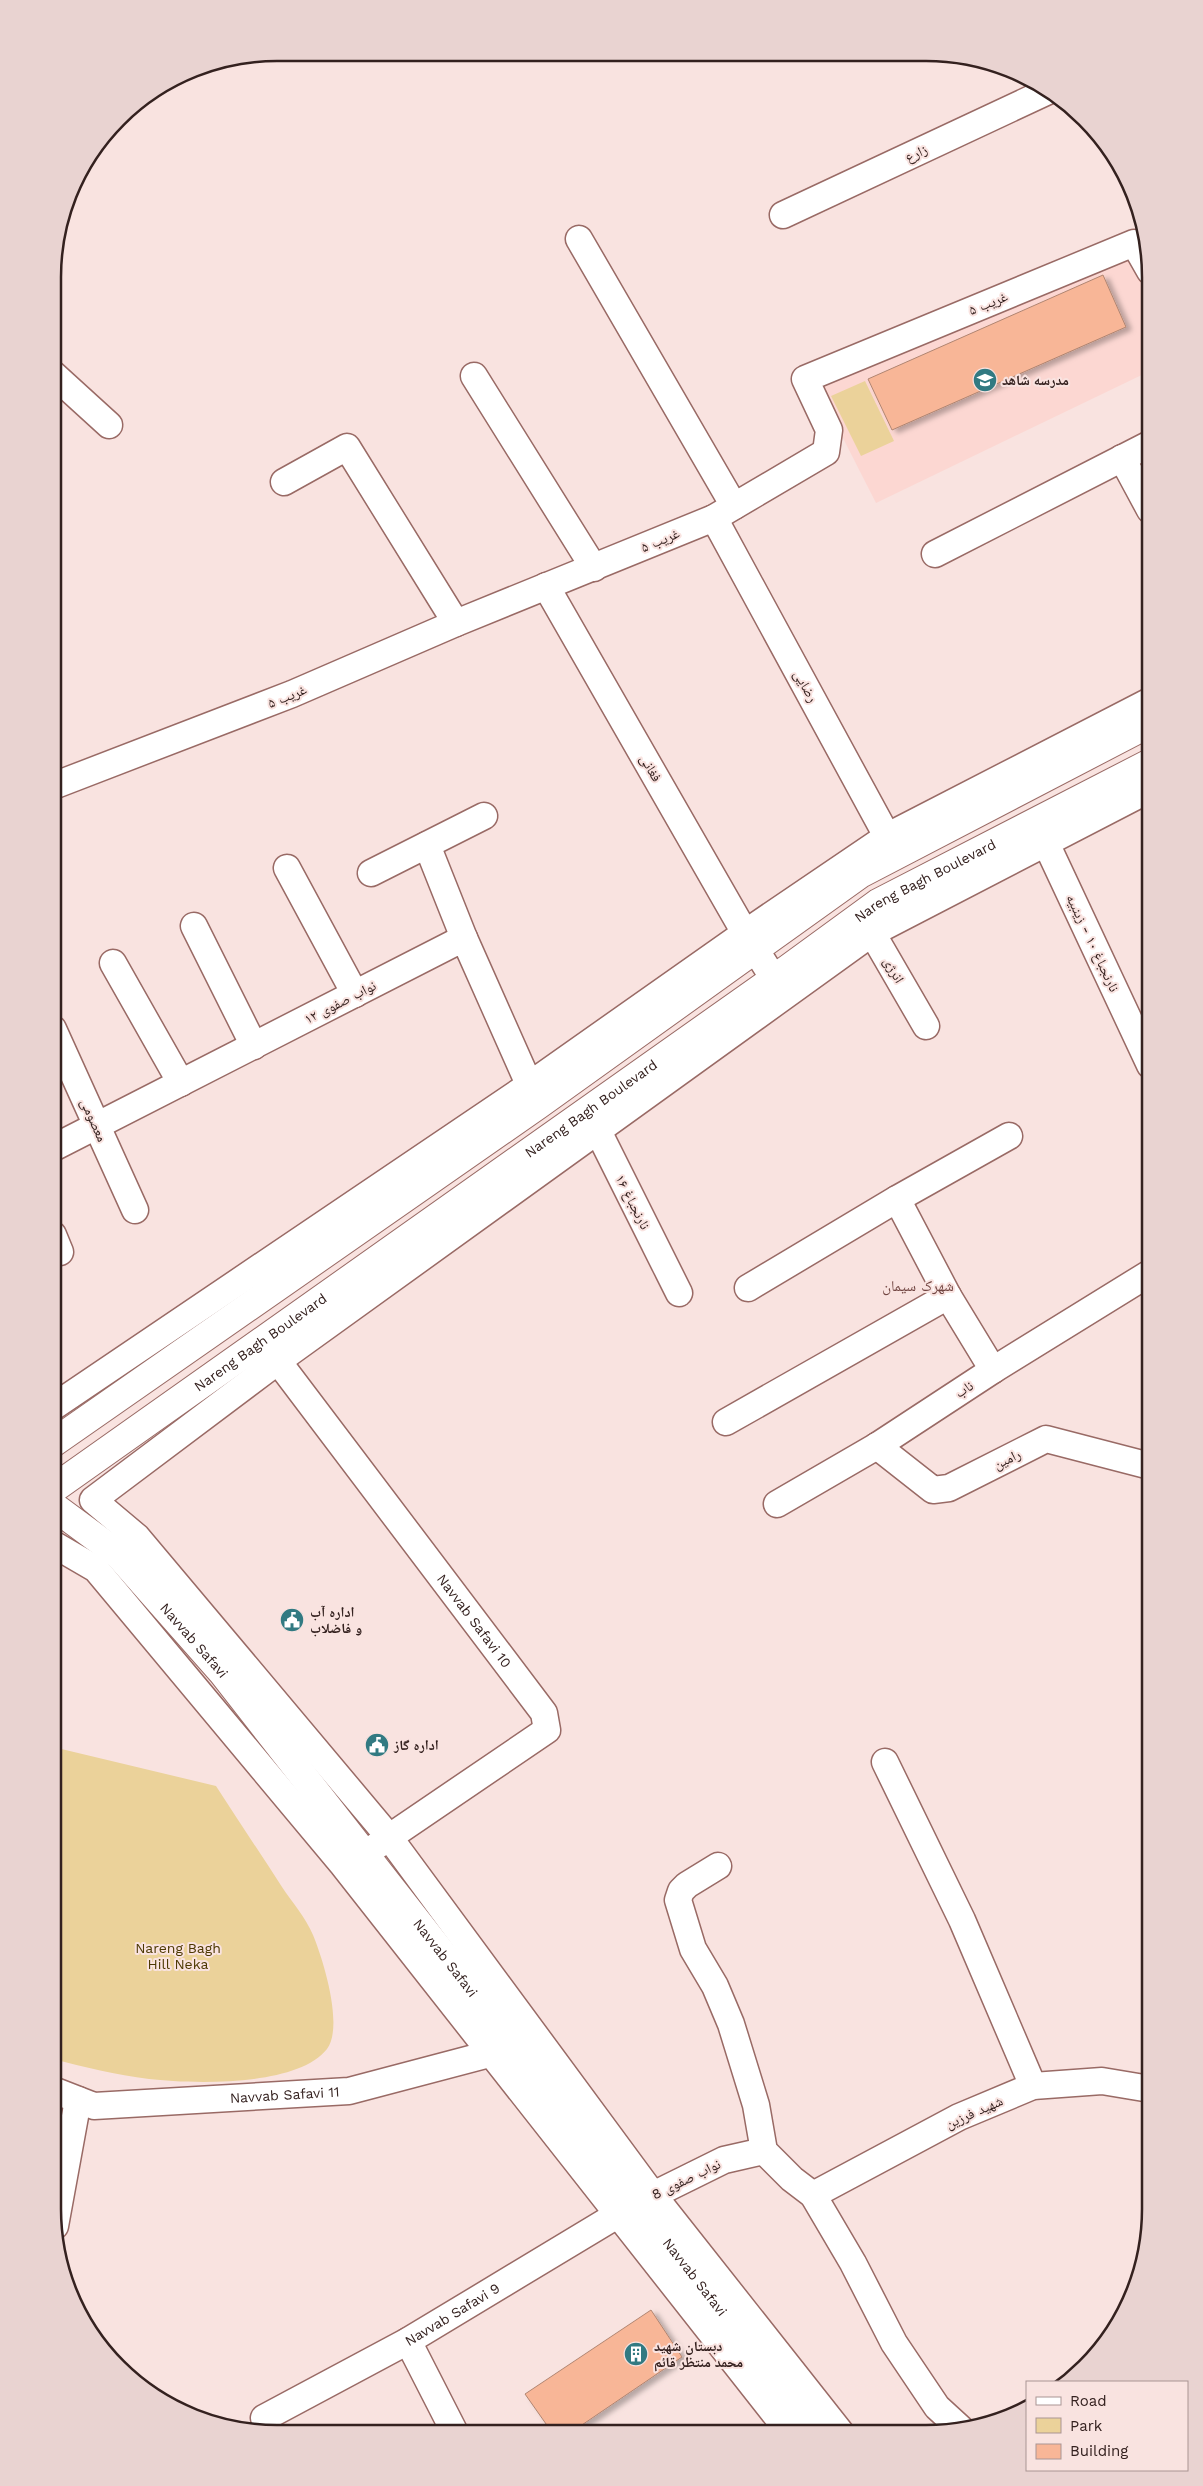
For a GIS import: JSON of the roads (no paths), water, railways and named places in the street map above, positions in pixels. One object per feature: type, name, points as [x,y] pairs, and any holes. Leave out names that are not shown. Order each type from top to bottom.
[{"type":"main road","points":[[61,1437],[533,1096],[750,942],[860,874],[893,845],[1142,727]]},
{"type":"main road","name":"Nareng Bagh Boulevard","points":[[61,1483],[262,1339],[593,1121],[774,979],[867,924],[878,903],[1040,831],[1142,768]]},
{"type":"main road","name":"Navvab Safavi","points":[[61,1512],[118,1554],[222,1672],[366,1853],[503,2050],[637,2204],[811,2425]]},
{"type":"street","name":"زارع","points":[[783,215],[1041,94]]},
{"type":"street","name":"رضایی","points":[[579,239],[724,512],[893,845]]},
{"type":"street","name":"غریب ۵","points":[[61,783],[292,694],[456,623],[594,568],[724,512],[826,452],[829,430],[805,379],[1134,243],[1140,254]]},
{"type":"street","points":[[474,376],[594,568]]},
{"type":"street","points":[[61,381],[110,425]]},
{"type":"street","points":[[284,482],[348,447],[456,623]]},
{"type":"street","points":[[935,554],[1142,448]]},
{"type":"street","points":[[1122,458],[1142,495]]},
{"type":"street","name":"فغانی","points":[[546,586],[750,942],[774,979]]},
{"type":"street","points":[[893,845],[1142,705]]},
{"type":"street","points":[[1040,831],[1142,792]]},
{"type":"street","points":[[371,873],[484,816]]},
{"type":"street","name":"نارنجباغ ۱۰ - زینبیه","points":[[1040,831],[1142,1048]]},
{"type":"street","points":[[61,1402],[533,1096],[464,938],[427,845]]},
{"type":"street","points":[[287,868],[355,994]]},
{"type":"street","points":[[785,2425],[389,1837],[136,1537],[93,1500],[593,1121],[867,924]]},
{"type":"street","name":"انرژی","points":[[867,924],[926,1026]]},
{"type":"street","points":[[194,926],[254,1046]]},
{"type":"street","name":"نواب صفوی ۱۲","points":[[61,1144],[464,938]]},
{"type":"street","points":[[113,963],[181,1083]]},
{"type":"street","name":"معصومی","points":[[61,1047],[135,1210]]},
{"type":"street","name":"نارنجباغ ۱۶","points":[[593,1121],[679,1294]]},
{"type":"street","points":[[748,1288],[897,1199],[1009,1136]]},
{"type":"street","points":[[897,1199],[948,1296],[993,1370]]},
{"type":"street","name":"ناب","points":[[778,1504],[877,1446],[993,1370],[1142,1279]]},
{"type":"street","points":[[726,1422],[948,1296]]},
{"type":"street","name":"Navvab Safavi 10","points":[[262,1339],[544,1713],[548,1730],[366,1853]]},
{"type":"street","name":"رامین","points":[[877,1446],[933,1490],[949,1488],[1046,1439],[1142,1464]]},
{"type":"street","points":[[61,1549],[96,1569],[344,1865],[503,2050]]},
{"type":"street","points":[[885,1762],[962,1920],[1033,2086]]},
{"type":"street","points":[[718,1866],[687,1885],[681,1891],[678,1900],[693,1949],[715,1986],[731,2024],[756,2105],[764,2151],[792,2179],[812,2195],[853,2263],[894,2343],[938,2406],[955,2423]]},
{"type":"street","name":"Navvab Safavi 11","points":[[61,2093],[94,2106],[349,2091],[503,2050]]},
{"type":"street","name":"شهید فرزین","points":[[812,2195],[959,2117],[1033,2086],[1102,2081],[1142,2088]]},
{"type":"street","points":[[61,2193],[78,2100]]},
{"type":"street","name":"نواب صفوی 8","points":[[637,2204],[724,2160],[764,2151]]},
{"type":"street","points":[[637,2204],[833,2425]]},
{"type":"street","name":"Navvab Safavi 9","points":[[264,2418],[408,2341],[637,2204]]},
{"type":"street","points":[[408,2341],[451,2425]]},
{"type":"place","name":"مدرسه شاهد","points":[[985,380]]},
{"type":"place","name":"اداره آب و فاضلاب","points":[[292,1620]]},
{"type":"place","name":"اداره گاز","points":[[377,1745]]},
{"type":"place","name":"دبستان شهید محمد منتظر قائم","points":[[636,2354]]},
{"type":"district","name":"شهرک سیمان","points":[[918,1286]]},
{"type":"park label","name":"Nareng Bagh Hill Neka","points":[[178,1956]]}]
